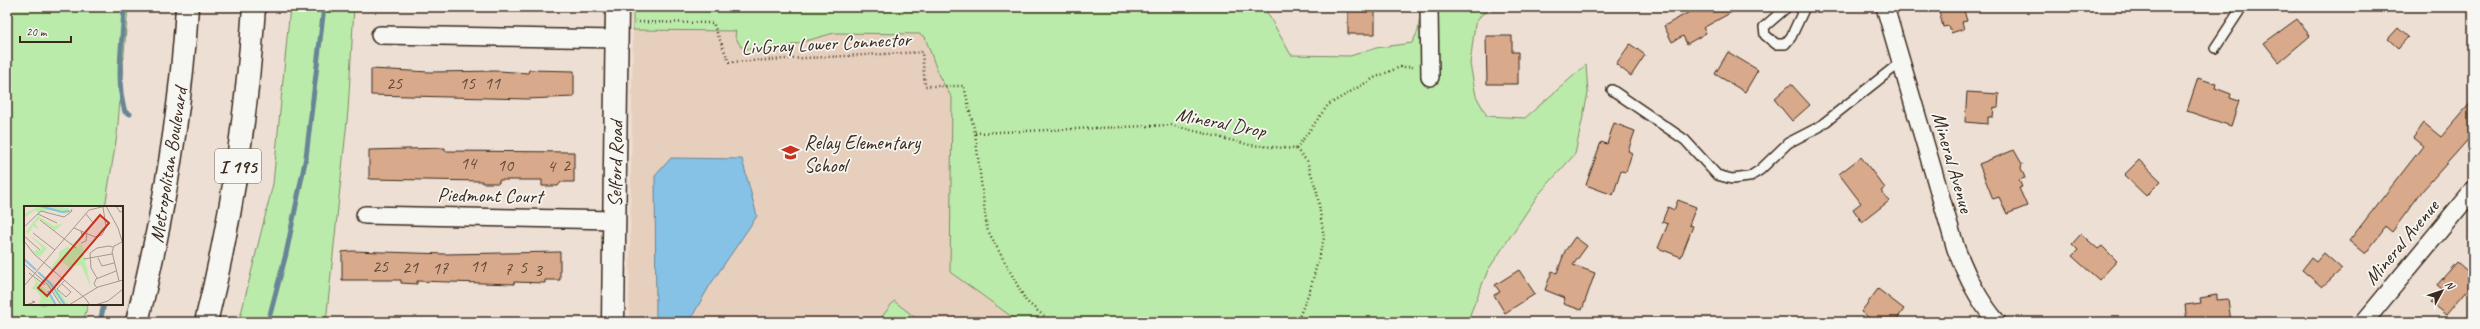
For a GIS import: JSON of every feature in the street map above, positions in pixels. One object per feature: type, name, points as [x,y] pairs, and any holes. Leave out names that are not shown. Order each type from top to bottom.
[{"type":"main road","points":[[174,143],[175,7]]},
{"type":"main road","name":"Metropolitan Boulevard","points":[[137,322],[154,255],[174,143],[187,7]]},
{"type":"main road","name":"I 195","points":[[206,322],[218,275],[239,159],[254,7]]},
{"type":"main road","name":"Selford Road","points":[[613,322],[617,23]]},
{"type":"street","points":[[1429,7],[1430,72]]},
{"type":"street","name":"Mineral Avenue","points":[[1885,7],[1956,249],[1969,280],[1984,307],[1997,322]]},
{"type":"street","points":[[380,35],[617,23]]},
{"type":"street","name":"Mineral Avenue","points":[[2364,322],[2473,190]]},
{"type":"street","name":"Piedmont Court","points":[[365,215],[615,220]]},
{"type":"lane","points":[[1787,7],[1764,27],[1765,35],[1776,44],[1785,44],[1791,37],[1805,7]]},
{"type":"lane","points":[[2215,48],[2242,7]]},
{"type":"lane","points":[[1612,90],[1685,140],[1697,150],[1705,164],[1717,175],[1732,179],[1749,177],[1760,170],[1788,144],[1820,127],[1901,62]]},
{"type":"path","name":"LivGray Lower Connector","points":[[617,23],[713,23],[729,62],[922,52],[925,86],[964,86],[975,134],[987,229],[1026,301],[1051,322]]},
{"type":"path","points":[[1297,322],[1310,290],[1324,238],[1317,192],[1307,161],[1296,149],[1328,105],[1374,78],[1400,67],[1430,72]]},
{"type":"path","name":"Mineral Drop","points":[[975,134],[1170,125],[1250,144],[1296,149]]},
{"type":"shaded area","name":"Relay Elementary School","points":[[633,30],[953,34],[950,271],[1019,322],[629,322]]},
{"type":"green space","points":[[7,7],[128,7],[117,135],[105,206],[24,206],[24,305],[88,305],[83,322],[7,322]]},
{"type":"green space","points":[[290,7],[354,7],[348,111],[326,322],[239,322],[273,184]]},
{"type":"green space","points":[[633,7],[1264,7],[1291,55],[1350,56],[1376,48],[1412,43],[1418,31],[1421,7],[1498,7],[1482,14],[1475,24],[1470,64],[1476,96],[1487,116],[1525,118],[1586,65],[1588,93],[1575,154],[1538,195],[1488,270],[1467,322],[1019,322],[950,272],[952,98],[939,76],[925,37],[919,34],[834,33],[767,52],[741,47],[735,36],[736,31],[633,30]]},
{"type":"green space","points":[[894,301],[921,322],[878,322]]},
{"type":"water","points":[[671,158],[742,159],[757,216],[710,285],[689,322],[656,322],[655,176]]},
{"type":"building","points":[[1348,7],[1375,7],[1375,34],[1348,34]]},
{"type":"building","points":[[1694,7],[1741,7],[1703,28],[1706,33],[1687,44],[1683,36],[1672,42],[1664,26],[1693,10]]},
{"type":"building","points":[[1938,7],[1963,7],[1967,21],[1962,22],[1964,29],[1951,33],[1949,26],[1943,27]]},
{"type":"building","points":[[2297,19],[2310,36],[2279,62],[2264,43]]},
{"type":"building","points":[[2398,28],[2408,37],[2398,48],[2388,39]]},
{"type":"building","points":[[1486,36],[1512,36],[1512,52],[1518,52],[1518,84],[1487,84]]},
{"type":"building","points":[[1630,44],[1645,55],[1631,76],[1616,64]]},
{"type":"building","points":[[1728,52],[1758,70],[1745,92],[1715,74]]},
{"type":"building","points":[[371,69],[430,72],[499,71],[528,73],[529,70],[574,71],[574,97],[527,99],[371,95]]},
{"type":"building","points":[[2198,78],[2216,84],[2215,88],[2231,94],[2230,98],[2239,101],[2231,126],[2187,111]]},
{"type":"building","points":[[1791,84],[1810,105],[1792,121],[1774,99]]},
{"type":"building","points":[[1967,92],[1999,94],[1998,108],[1994,107],[1993,117],[1988,117],[1988,124],[1965,122]]},
{"type":"building","points":[[2473,100],[2473,134],[2423,190],[2392,232],[2386,227],[2365,254],[2349,241],[2423,146],[2413,138],[2424,123],[2441,137]]},
{"type":"building","points":[[1614,123],[1635,131],[1628,151],[1632,153],[1626,172],[1621,171],[1613,195],[1586,185],[1601,142],[1607,144]]},
{"type":"building","points":[[445,148],[445,151],[574,152],[574,182],[561,182],[558,186],[542,186],[542,180],[499,180],[499,183],[482,183],[482,181],[369,179],[369,150]]},
{"type":"building","points":[[2014,150],[2022,164],[2021,168],[2025,178],[2019,180],[2022,187],[2019,188],[2027,206],[2007,214],[1999,197],[1993,199],[1979,164]]},
{"type":"building","points":[[1861,157],[1885,188],[1881,191],[1889,201],[1862,222],[1853,209],[1861,203],[1839,174]]},
{"type":"building","points":[[2139,160],[2161,181],[2146,196],[2124,175]]},
{"type":"building","points":[[1678,200],[1696,207],[1689,225],[1693,226],[1681,257],[1658,248],[1668,224],[1662,222],[1668,207],[1674,210]]},
{"type":"building","points":[[2081,234],[2098,249],[2102,246],[2117,261],[2099,280],[2072,256],[2078,250],[2072,244]]},
{"type":"building","points":[[1575,237],[1587,246],[1573,265],[1595,273],[1582,310],[1563,304],[1565,298],[1545,290],[1552,271],[1557,273],[1565,251]]},
{"type":"building","points":[[342,252],[446,254],[560,252],[560,280],[545,280],[545,283],[514,282],[514,284],[417,281],[417,284],[401,283],[401,280],[342,280]]},
{"type":"building","points":[[2324,253],[2342,269],[2322,287],[2302,270],[2311,258],[2316,262]]},
{"type":"building","points":[[2457,262],[2473,276],[2473,283],[2446,315],[2431,303],[2442,289],[2437,285]]},
{"type":"building","points":[[1519,270],[1535,294],[1505,313],[1494,295],[1500,292],[1495,285]]},
{"type":"building","points":[[1878,289],[1904,309],[1895,322],[1875,322],[1861,312]]},
{"type":"building","points":[[2217,295],[2217,300],[2228,299],[2231,322],[2187,322],[2185,305],[2201,303],[2200,298]]},
{"type":"waterway","points":[[124,7],[120,60],[120,87],[125,112],[130,114]]},
{"type":"waterway","points":[[268,322],[286,254],[306,157],[324,7]]},
{"type":"waterway","points":[[100,322],[104,305]]},
{"type":"place","name":"Relay Elementary School","points":[[791,153]]}]
